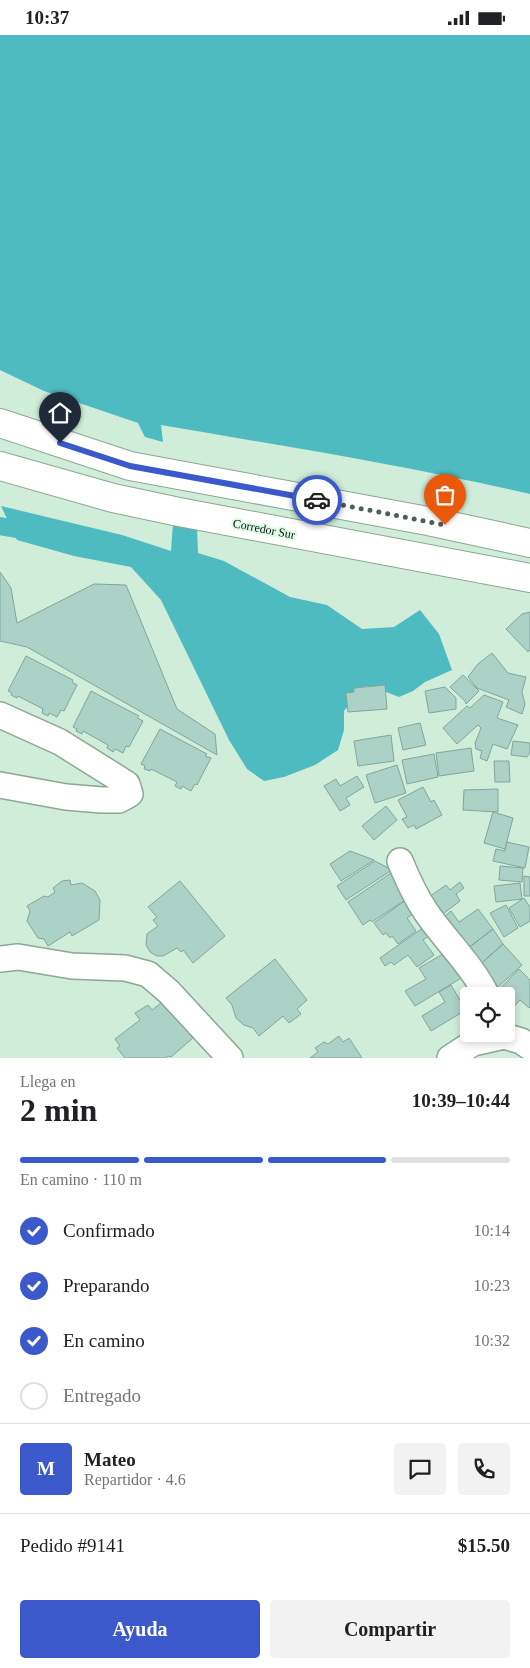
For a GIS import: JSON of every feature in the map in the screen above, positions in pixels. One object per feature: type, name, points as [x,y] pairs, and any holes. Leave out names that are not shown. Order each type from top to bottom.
[{"type":"highway","points":[[0,423],[130,466],[428,521],[530,543]]},
{"type":"highway","name":"Corredor Sur","points":[[0,466],[113,498],[179,512],[530,578]]},
{"type":"street","points":[[0,715],[60,741],[127,784],[130,794],[119,800],[102,800],[66,797],[0,785]]},
{"type":"street","points":[[400,861],[414,893],[426,912],[475,975],[482,987]]},
{"type":"street","points":[[0,959],[18,957],[72,966],[125,968],[148,974],[169,992],[230,1058]]},
{"type":"street","points":[[515,1039],[530,1047]]},
{"type":"street","points":[[450,1058],[476,1042]]},
{"type":"water","points":[[0,35],[530,35],[530,494],[392,465],[161,425],[163,442],[145,437],[138,423],[44,391],[0,370]]},
{"type":"water","points":[[1,506],[122,535],[171,551],[173,523],[197,526],[198,553],[224,561],[290,597],[327,605],[362,629],[394,627],[420,610],[439,634],[452,670],[425,682],[413,691],[399,697],[365,686],[344,711],[344,730],[338,750],[315,765],[284,777],[264,781],[247,769],[229,740],[161,600],[131,567],[74,556],[17,540]]},
{"type":"building","points":[[0,572],[11,588],[17,623],[94,584],[126,585],[177,709],[215,734],[217,755],[27,647],[0,641]]},
{"type":"building","points":[[530,612],[530,650],[528,652],[506,629],[522,614]]},
{"type":"building","points":[[492,653],[508,673],[526,677],[522,692],[525,704],[522,714],[506,707],[509,700],[477,688],[468,677],[478,664]]},
{"type":"building","points":[[26,656],[73,680],[72,682],[77,685],[64,711],[61,710],[57,717],[49,713],[48,716],[42,713],[43,709],[18,696],[17,698],[11,695],[12,693],[8,691]]},
{"type":"building","points":[[463,675],[479,691],[466,704],[450,687]]},
{"type":"building","points":[[385,685],[387,709],[348,712],[346,693],[354,692],[354,688]]},
{"type":"building","points":[[445,687],[456,698],[456,709],[429,713],[425,691]]},
{"type":"building","points":[[91,691],[139,716],[137,718],[143,721],[129,747],[126,746],[123,753],[115,749],[113,752],[107,748],[108,745],[83,731],[82,734],[76,731],[77,729],[73,727]]},
{"type":"building","points":[[484,695],[503,702],[497,718],[518,725],[507,749],[493,744],[487,761],[480,758],[482,751],[476,749],[475,743],[481,728],[478,725],[457,744],[443,728],[467,706],[470,708]]},
{"type":"building","points":[[420,723],[426,745],[403,750],[398,728]]},
{"type":"building","points":[[160,729],[211,758],[197,785],[195,784],[191,791],[182,786],[181,789],[175,786],[177,782],[151,769],[150,771],[144,769],[145,766],[141,764]]},
{"type":"building","points":[[391,735],[394,761],[358,766],[354,741]]},
{"type":"building","points":[[513,741],[530,743],[530,752],[527,757],[511,755]]},
{"type":"building","points":[[471,748],[474,771],[439,776],[436,753]]},
{"type":"building","points":[[434,754],[438,777],[407,784],[402,760]]},
{"type":"building","points":[[494,761],[509,761],[510,782],[495,782]]},
{"type":"building","points":[[397,765],[406,793],[375,803],[366,775]]},
{"type":"building","points":[[357,776],[364,787],[346,798],[350,805],[340,811],[324,786],[336,779],[340,786]]},
{"type":"building","points":[[423,787],[431,802],[434,800],[442,815],[416,829],[414,825],[408,828],[402,819],[407,817],[398,800]]},
{"type":"building","points":[[498,789],[498,812],[463,810],[464,790]]},
{"type":"building","points":[[386,806],[397,820],[374,840],[362,826]]},
{"type":"building","points":[[493,812],[513,818],[505,849],[484,843]]},
{"type":"building","points":[[507,842],[529,847],[525,868],[493,861],[496,849],[505,851]]},
{"type":"building","points":[[350,851],[374,860],[341,881],[330,864]]},
{"type":"building","points":[[375,861],[392,870],[346,900],[337,886]]},
{"type":"building","points":[[500,866],[523,868],[522,882],[499,880]]},
{"type":"building","points":[[394,871],[411,896],[372,922],[370,920],[363,925],[348,902]]},
{"type":"building","points":[[524,876],[530,877],[530,896],[524,896]]},
{"type":"building","points":[[70,880],[71,885],[82,883],[95,891],[100,900],[99,920],[72,936],[70,932],[48,946],[44,939],[38,938],[27,921],[30,911],[27,906],[55,892],[53,888],[62,881]]},
{"type":"building","points":[[180,881],[225,936],[193,963],[183,950],[181,952],[177,948],[163,956],[157,956],[150,952],[146,945],[147,934],[158,926],[153,920],[157,917],[148,907]]},
{"type":"building","points":[[460,882],[464,888],[456,894],[460,901],[439,917],[426,899],[446,885],[450,890]]},
{"type":"building","points":[[520,883],[522,899],[496,902],[494,886]]},
{"type":"building","points":[[410,897],[419,910],[407,918],[416,931],[398,944],[392,936],[390,938],[386,933],[383,935],[374,923]]},
{"type":"building","points":[[524,898],[530,907],[530,921],[520,927],[509,908]]},
{"type":"building","points":[[506,905],[518,928],[504,937],[490,913]]},
{"type":"building","points":[[478,909],[493,929],[463,952],[440,920],[451,911],[459,922]]},
{"type":"building","points":[[427,925],[433,933],[423,940],[434,955],[417,967],[408,955],[394,965],[391,962],[385,966],[380,958]]},
{"type":"building","points":[[493,929],[503,944],[476,968],[463,952]]},
{"type":"building","points":[[503,944],[522,965],[498,987],[476,968]]},
{"type":"building","points":[[448,951],[463,977],[415,1006],[405,991],[426,979],[419,968]]},
{"type":"building","points":[[275,959],[307,1000],[297,1009],[301,1014],[289,1023],[283,1016],[259,1036],[253,1028],[244,1025],[236,1018],[232,1005],[226,998]]},
{"type":"building","points":[[519,969],[530,980],[530,1007],[520,1000],[515,1006],[515,987],[502,987]]},
{"type":"building","points":[[451,985],[460,1000],[460,1014],[431,1031],[422,1016],[445,1002],[439,992]]},
{"type":"building","points":[[165,1000],[193,1038],[171,1057],[125,1058],[117,1048],[120,1046],[115,1039],[140,1020],[135,1013],[148,1005],[152,1010]]},
{"type":"building","points":[[339,1036],[343,1042],[349,1038],[362,1058],[310,1058],[318,1052],[315,1048],[324,1042],[328,1044]]},
{"type":"waterway","points":[[0,526],[34,532]]},
{"type":"way so far","points":[[317,500],[445,525]]},
{"type":"route","points":[[60,443],[130,466],[317,500]]}]
